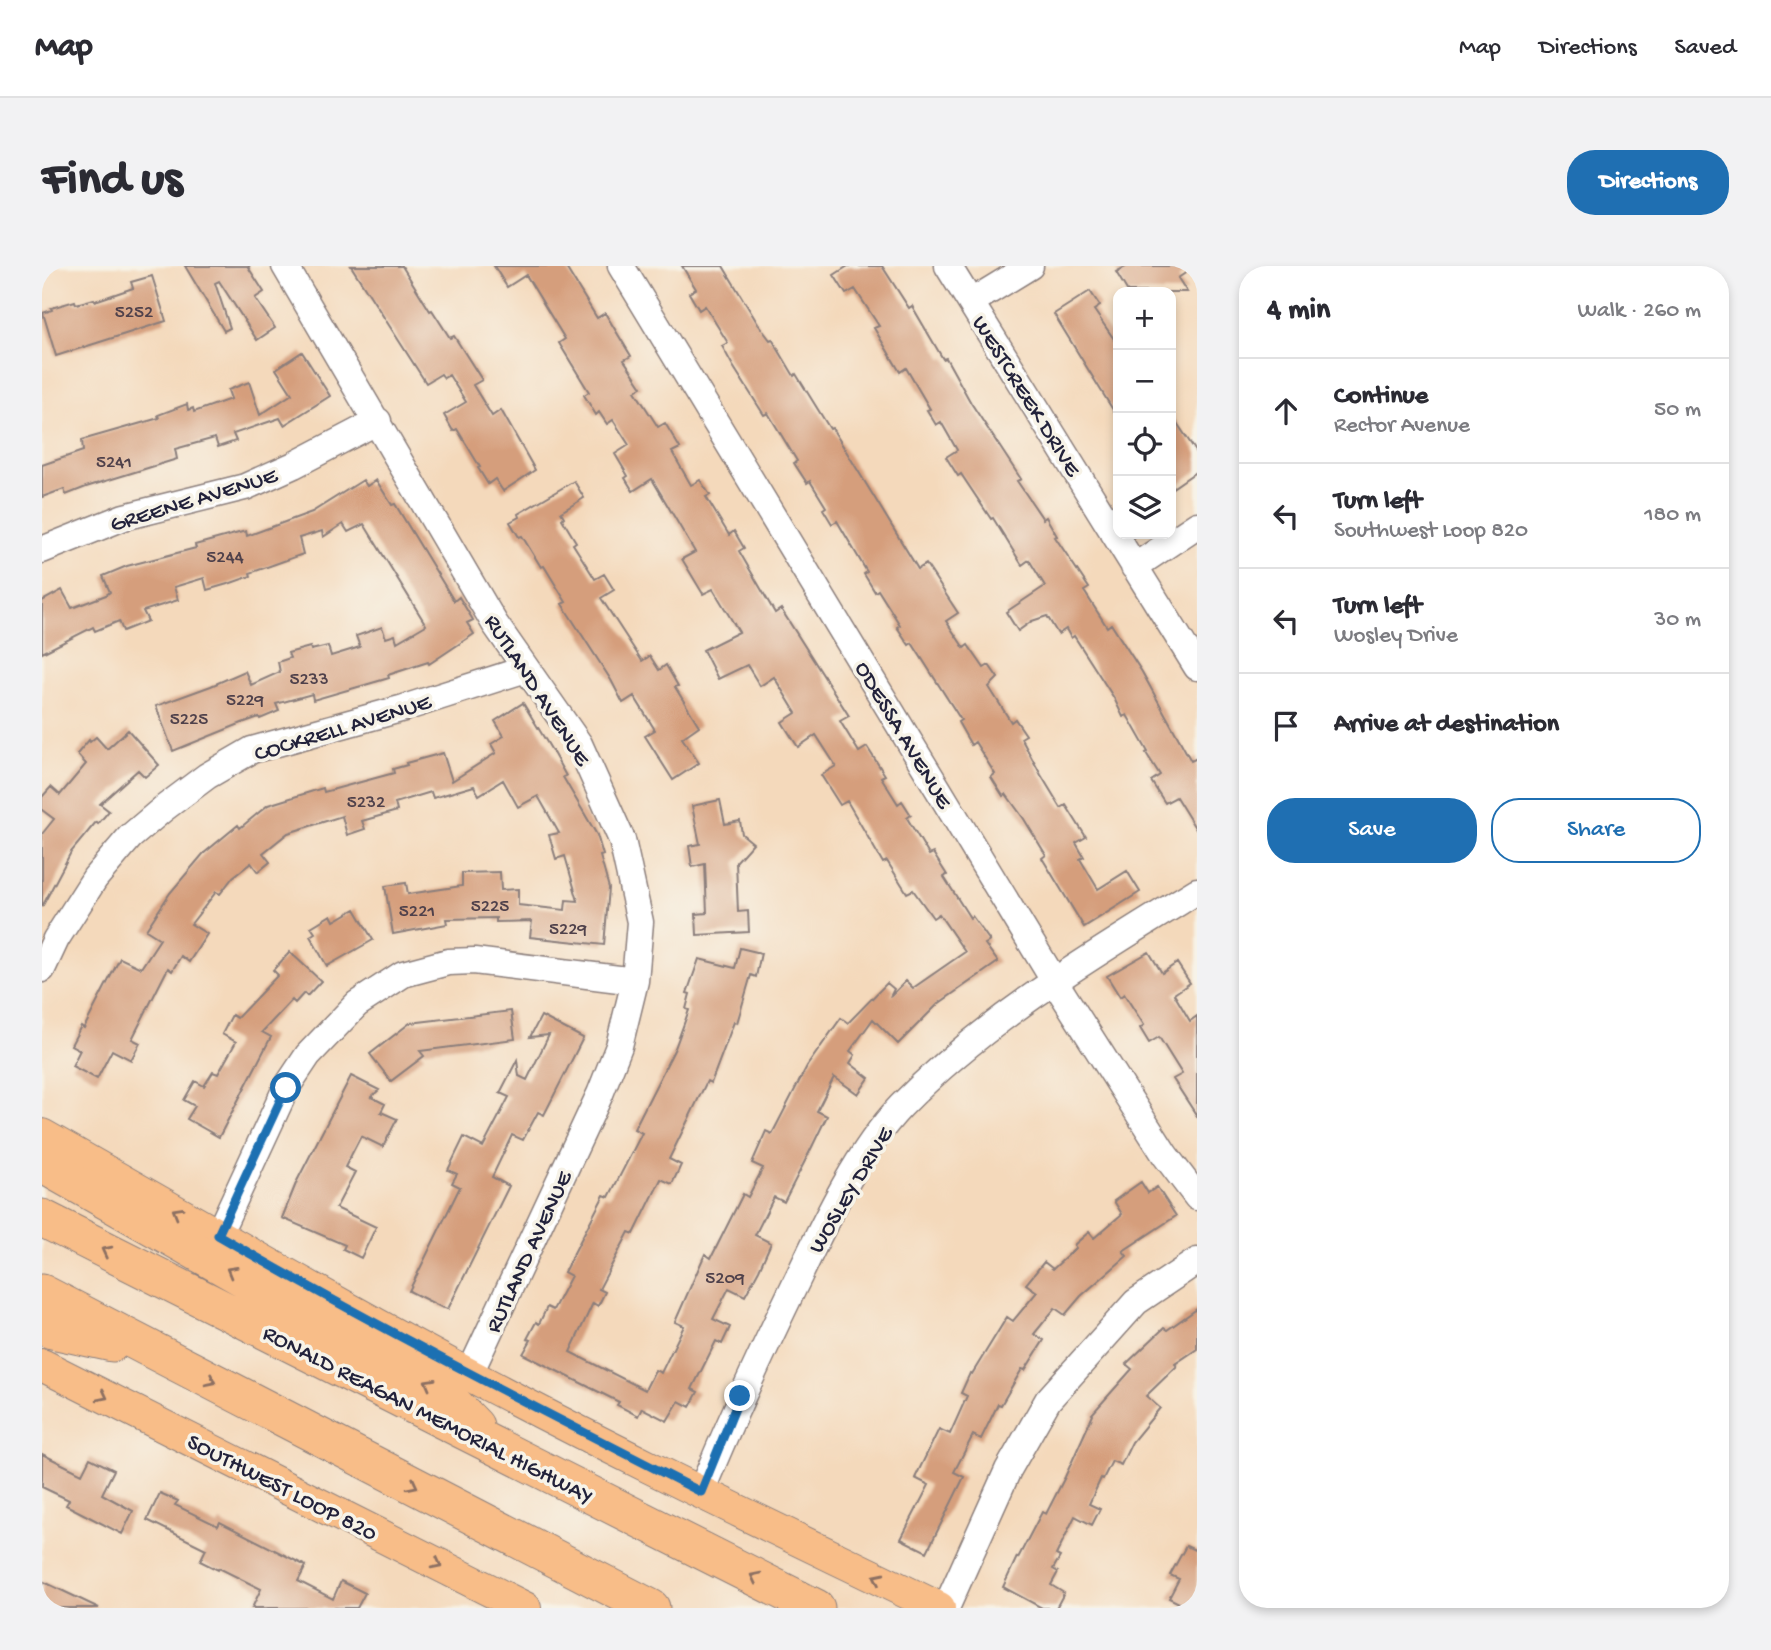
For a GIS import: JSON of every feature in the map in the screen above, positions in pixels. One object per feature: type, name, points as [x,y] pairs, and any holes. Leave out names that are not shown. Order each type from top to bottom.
[{"type":"highway","points":[[42,1164],[439,1389],[495,1447]]},
{"type":"highway","name":"RONALD REAGAN MEMORIAL HIGHWAY","points":[[42,1218],[816,1608]]},
{"type":"highway","points":[[42,1293],[651,1608]]},
{"type":"highway","points":[[42,1326],[159,1354]]},
{"type":"main road","points":[[42,1135],[318,1293],[469,1374],[701,1492],[939,1608]]},
{"type":"main road","name":"SOUTHWEST LOOP 820","points":[[42,1365],[524,1608]]},
{"type":"street","name":"RUTLAND AVENUE","points":[[285,266],[495,624],[579,744],[622,840],[640,922],[635,981],[619,1046],[600,1094],[469,1374]]},
{"type":"street","name":"ODESSA AVENUE","points":[[621,266],[1055,982],[1165,1155],[1197,1197]]},
{"type":"street","name":"WESTCREEK DRIVE","points":[[948,266],[1197,667]]},
{"type":"street","points":[[971,302],[1030,266]]},
{"type":"street","name":"GREENE AVENUE","points":[[42,550],[124,517],[245,487],[378,421]]},
{"type":"street","points":[[1134,567],[1197,525]]},
{"type":"street","name":"COCKRELL AVENUE","points":[[42,969],[57,939],[96,878],[130,837],[163,808],[207,776],[251,751],[404,708],[526,669]]},
{"type":"street","name":"WOSLEY DRIVE","points":[[701,1492],[740,1396],[827,1218],[875,1138],[900,1107],[971,1041],[1085,960],[1197,891]]},
{"type":"street","points":[[218,1235],[286,1088],[308,1055],[357,1004],[403,974],[448,962],[474,961],[635,981]]},
{"type":"street","points":[[946,1608],[1008,1470],[1048,1400],[1136,1302],[1197,1261]]},
{"type":"building","points":[[185,266],[250,266],[248,267],[264,292],[255,298],[275,328],[257,340],[219,281],[215,283],[230,328],[224,331]]},
{"type":"building","points":[[351,266],[402,266],[430,311],[432,310],[450,338],[454,336],[482,380],[473,385],[492,416],[501,410],[535,470],[503,491],[495,479],[488,484],[457,429],[453,431],[444,415],[466,402],[449,375],[444,378],[441,374],[426,383]]},
{"type":"building","points":[[494,266],[565,266],[597,318],[605,313],[631,356],[624,360],[642,387],[635,391],[658,427],[665,423],[680,448],[672,452],[691,485],[700,480],[710,495],[706,497],[729,535],[734,531],[744,548],[739,551],[775,613],[781,609],[849,716],[840,721],[859,752],[867,747],[885,775],[881,777],[898,804],[902,801],[911,815],[907,818],[929,855],[933,853],[947,875],[944,877],[970,918],[972,916],[990,941],[985,944],[998,962],[938,1004],[898,1044],[873,1019],[850,1051],[855,1055],[850,1063],[869,1078],[858,1094],[834,1077],[817,1111],[827,1116],[809,1153],[784,1202],[774,1197],[755,1235],[771,1243],[759,1270],[745,1296],[729,1288],[713,1319],[730,1327],[722,1344],[716,1341],[692,1389],[698,1392],[690,1407],[679,1401],[667,1421],[642,1408],[638,1416],[617,1405],[619,1402],[523,1354],[531,1340],[527,1339],[536,1322],[539,1324],[547,1307],[553,1310],[571,1276],[564,1272],[604,1195],[609,1197],[642,1133],[634,1129],[675,1048],[689,1010],[686,1009],[690,994],[687,993],[699,959],[735,968],[740,948],[761,953],[756,977],[751,975],[737,1023],[734,1022],[711,1083],[707,1081],[669,1159],[681,1165],[672,1184],[661,1179],[634,1234],[629,1232],[599,1289],[605,1292],[598,1306],[593,1303],[570,1352],[645,1390],[655,1370],[661,1373],[684,1326],[675,1322],[705,1254],[711,1258],[743,1194],[748,1197],[763,1168],[752,1163],[766,1131],[772,1134],[807,1066],[841,1018],[848,1023],[887,983],[894,989],[890,997],[906,981],[913,988],[965,952],[939,914],[933,918],[913,890],[907,893],[887,861],[883,863],[847,801],[840,805],[821,775],[836,766],[816,735],[798,747],[782,722],[796,713],[774,677],[760,686],[747,665],[718,679],[703,650],[739,632],[713,589],[703,594],[682,559],[695,552],[652,479],[633,491],[625,478],[628,476],[615,454],[629,445],[613,420],[607,424],[599,412],[596,415],[584,395],[589,392],[559,343],[565,339],[526,275],[507,287]]},
{"type":"building","points":[[682,266],[723,266],[758,324],[770,340],[772,339],[794,376],[796,374],[830,429],[832,428],[918,569],[926,564],[958,613],[946,621],[964,648],[968,645],[984,668],[989,665],[998,678],[989,687],[1011,722],[1015,719],[1026,735],[1021,738],[1061,808],[1066,805],[1086,837],[1076,843],[1084,857],[1080,859],[1098,889],[1127,871],[1140,892],[1084,927],[1042,858],[1046,855],[1024,819],[1006,794],[1003,796],[991,777],[995,774],[975,742],[971,745],[958,722],[961,720],[912,643],[909,645],[897,627],[900,625],[878,590],[875,592],[864,574],[867,572],[837,521],[832,524],[823,509],[826,507],[810,481],[807,483],[794,463],[797,461],[768,413],[764,415],[733,366],[722,346],[728,343],[705,306],[699,310],[689,293],[696,289]]},
{"type":"building","points":[[848,266],[882,266],[909,308],[912,306],[1021,479],[1017,481],[1043,519],[1046,517],[1057,536],[1055,537],[1089,588],[1084,591],[1107,627],[1111,624],[1142,672],[1191,761],[1197,758],[1197,831],[1176,797],[1165,803],[1151,781],[1160,775],[1146,753],[1148,752],[1127,715],[1123,717],[1114,698],[1074,636],[1071,638],[1066,629],[1058,634],[1047,616],[1032,621],[1018,631],[1006,612],[1045,586],[1029,560],[1022,565],[993,518],[991,519],[961,474],[958,476],[946,457],[957,450],[941,422],[936,425],[927,410],[930,409],[906,368],[900,372],[874,328],[879,326],[855,289],[846,294],[834,275]]},
{"type":"building","points":[[1127,266],[1196,266],[1178,278],[1187,292],[1176,292],[1176,287],[1125,287],[1116,272]]},
{"type":"building","points":[[152,276],[166,321],[56,356],[43,313],[75,301],[76,304],[94,299],[95,301],[133,288],[131,282]]},
{"type":"building","points":[[1090,291],[1100,306],[1094,310],[1113,338],[1113,410],[1054,314]]},
{"type":"building","points":[[302,352],[330,396],[284,425],[280,418],[233,434],[236,441],[218,447],[215,438],[175,449],[177,459],[66,495],[64,489],[42,497],[42,465],[83,451],[82,440],[159,418],[158,415],[187,404],[188,410],[193,408],[194,412],[231,399],[228,390],[249,382],[260,415],[292,394],[276,369]]},
{"type":"building","points":[[1176,422],[1197,453],[1197,471],[1176,486]]},
{"type":"building","points":[[363,480],[367,486],[376,480],[392,505],[395,504],[454,601],[459,597],[473,620],[467,623],[474,634],[429,664],[428,662],[388,675],[389,678],[313,700],[312,694],[276,704],[279,711],[173,751],[156,706],[245,671],[251,685],[280,672],[278,662],[290,658],[288,653],[310,647],[311,650],[328,646],[331,656],[360,647],[356,636],[382,627],[386,638],[395,635],[397,642],[426,625],[364,524],[348,532],[343,524],[323,537],[322,531],[299,538],[303,554],[250,573],[251,576],[231,583],[207,590],[204,578],[174,587],[178,600],[143,611],[148,621],[123,631],[119,621],[95,631],[93,627],[42,653],[42,601],[62,590],[72,608],[110,592],[103,576],[127,566],[196,548],[195,545],[246,531],[247,536],[312,512]]},
{"type":"building","points":[[574,481],[584,498],[561,512],[564,517],[562,519],[576,542],[573,544],[595,579],[604,574],[614,590],[601,598],[642,661],[650,656],[659,670],[666,665],[678,686],[675,687],[699,726],[682,738],[699,763],[673,780],[645,736],[655,730],[634,696],[623,703],[562,604],[566,602],[544,566],[541,567],[510,522],[519,517],[518,514]]},
{"type":"building","points":[[523,703],[597,835],[609,888],[604,945],[530,937],[532,921],[496,922],[496,918],[446,919],[447,924],[393,934],[385,886],[406,883],[408,894],[462,886],[462,873],[500,872],[501,890],[518,889],[518,905],[565,910],[566,900],[578,901],[565,856],[556,859],[549,835],[559,833],[538,796],[518,807],[503,780],[479,795],[474,786],[433,798],[431,792],[395,803],[397,811],[362,821],[365,829],[347,835],[342,816],[288,833],[263,853],[270,862],[258,872],[251,863],[233,877],[220,894],[216,892],[191,924],[207,934],[189,962],[181,956],[172,971],[168,968],[132,1039],[140,1043],[131,1060],[112,1050],[97,1079],[72,1066],[80,1050],[71,1045],[81,1026],[84,1028],[120,958],[141,968],[160,939],[146,930],[170,893],[203,854],[238,825],[240,828],[268,805],[323,788],[324,792],[394,773],[393,769],[407,765],[406,763],[443,753],[452,781],[496,753],[491,744],[504,736],[495,721]]},
{"type":"building","points":[[128,730],[159,765],[145,777],[138,770],[100,804],[109,811],[71,852],[42,907],[42,834],[54,819],[42,810],[42,797],[51,787],[60,795],[86,764],[77,754],[89,740],[90,742],[96,737],[107,749]]},
{"type":"building","points":[[720,800],[725,824],[740,821],[742,834],[753,843],[736,862],[738,912],[748,911],[749,932],[697,935],[696,914],[707,913],[705,864],[692,867],[689,846],[700,844],[692,806]]},
{"type":"building","points":[[355,909],[373,940],[327,966],[310,936],[315,933],[311,927],[331,915],[334,921]]},
{"type":"building","points":[[290,952],[321,981],[307,996],[304,993],[295,1003],[292,1000],[262,1032],[271,1037],[219,1137],[187,1119],[195,1106],[184,1100],[195,1081],[204,1086],[213,1072],[218,1074],[236,1042],[222,1034],[232,1015],[237,1018],[278,975],[273,970]]},
{"type":"building","points":[[1149,952],[1162,973],[1177,963],[1190,983],[1174,994],[1190,1021],[1197,1016],[1197,1116],[1173,1079],[1182,1074],[1159,1037],[1149,1043],[1140,1028],[1144,1025],[1124,994],[1120,997],[1107,976]]},
{"type":"building","points":[[511,1011],[515,1039],[420,1051],[424,1056],[391,1081],[370,1054],[410,1023]]},
{"type":"building","points":[[541,1016],[583,1038],[544,1115],[538,1112],[523,1140],[512,1135],[492,1177],[509,1186],[448,1309],[441,1307],[409,1291],[460,1187],[452,1183],[457,1174],[448,1170],[464,1137],[483,1147],[509,1097],[500,1093],[517,1060],[519,1076],[527,1080],[549,1035],[530,1037]]},
{"type":"building","points":[[351,1076],[379,1090],[371,1097],[385,1104],[381,1112],[397,1119],[383,1147],[361,1136],[345,1167],[355,1172],[336,1208],[376,1227],[361,1258],[343,1249],[345,1245],[282,1218],[297,1181]]},
{"type":"building","points":[[1141,1182],[1148,1193],[1157,1187],[1176,1216],[1123,1251],[1127,1256],[1081,1296],[1065,1315],[1055,1308],[1034,1334],[1044,1340],[1025,1370],[1022,1369],[1001,1405],[998,1404],[981,1439],[973,1435],[954,1472],[964,1477],[927,1552],[901,1539],[929,1485],[915,1478],[939,1429],[950,1434],[967,1396],[961,1393],[970,1373],[972,1374],[1007,1317],[1013,1321],[1037,1292],[1026,1284],[1044,1262],[1053,1269],[1089,1232],[1094,1238],[1122,1214],[1114,1201]]},
{"type":"building","points":[[1197,1309],[1197,1349],[1175,1364],[1177,1366],[1146,1396],[1160,1408],[1132,1442],[1121,1465],[1112,1461],[1103,1479],[1101,1478],[1089,1504],[1100,1509],[1092,1525],[1075,1516],[1056,1555],[1060,1557],[1053,1569],[1058,1572],[1051,1585],[1064,1593],[1056,1608],[1042,1608],[1003,1587],[1042,1512],[1046,1514],[1092,1414],[1132,1369],[1126,1364],[1164,1328],[1167,1330]]},
{"type":"building","points":[[42,1454],[82,1474],[90,1458],[114,1470],[102,1494],[133,1511],[122,1534],[66,1505],[69,1500],[42,1487]]},
{"type":"building","points":[[160,1493],[178,1501],[175,1505],[218,1526],[220,1522],[306,1566],[298,1581],[333,1599],[341,1581],[365,1593],[357,1608],[252,1608],[261,1589],[200,1561],[206,1549],[147,1520]]},
{"type":"building","points":[[1186,1546],[1197,1551],[1197,1608],[1189,1608],[1169,1598],[1179,1579],[1170,1575]]},
{"type":"building","points":[[42,1581],[99,1608],[42,1608]]},
{"type":"route","points":[[286,1088],[218,1235],[318,1293],[469,1374],[701,1492],[740,1396]]}]
